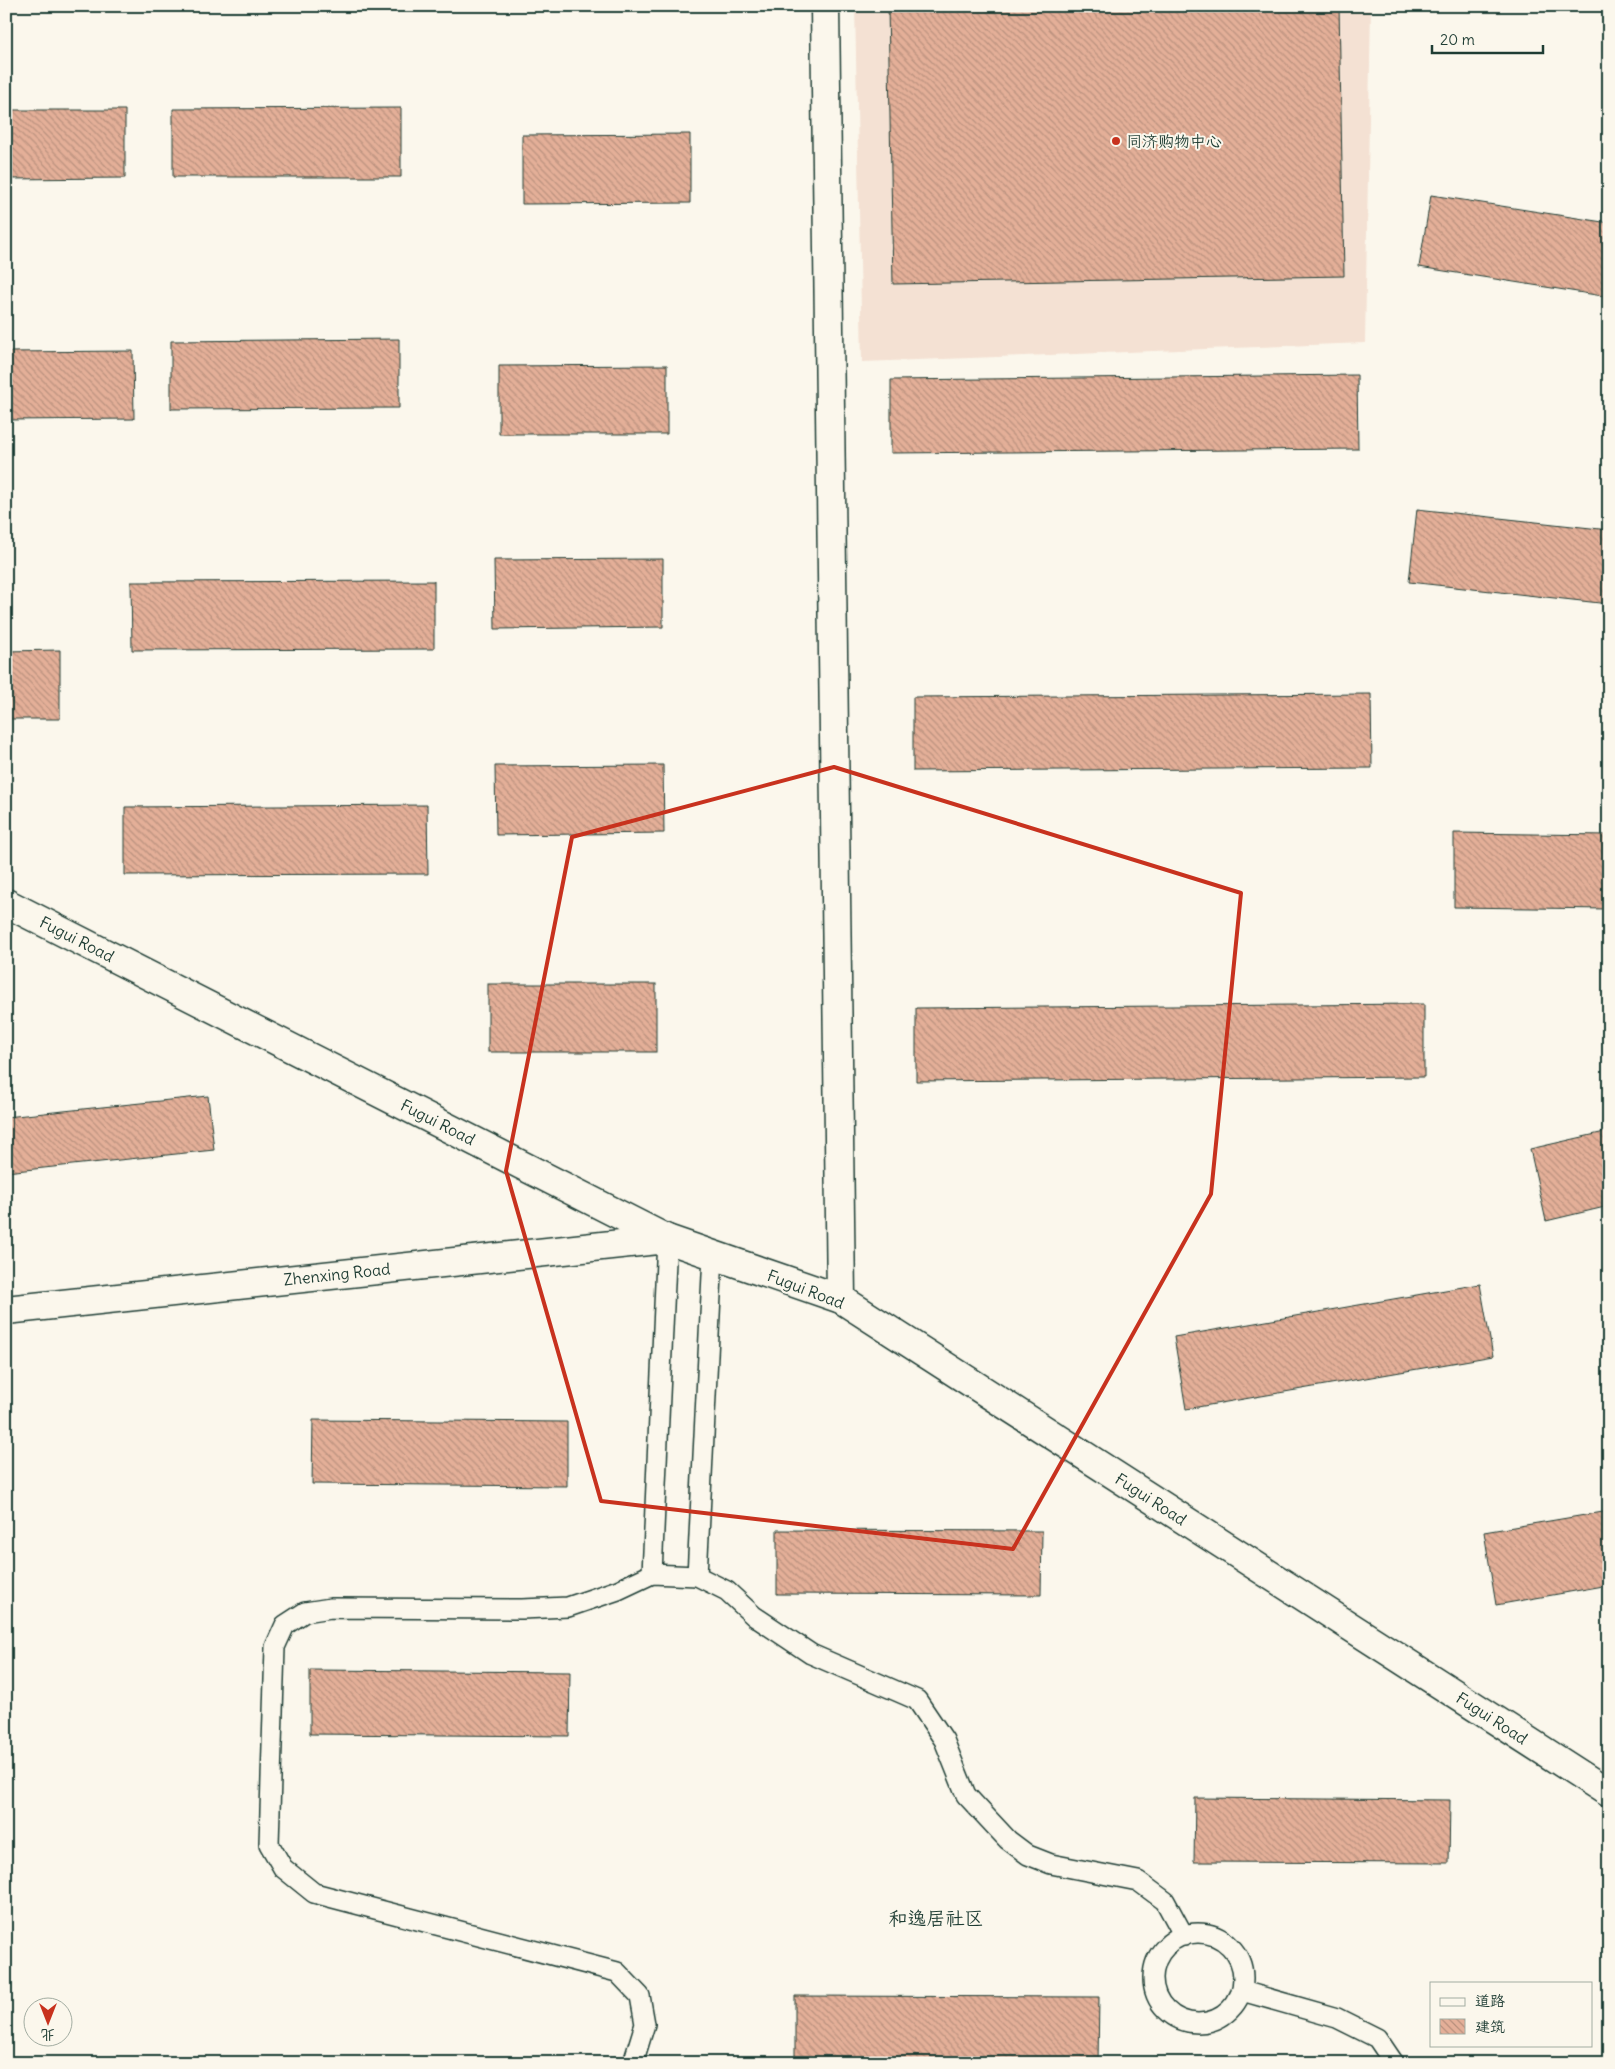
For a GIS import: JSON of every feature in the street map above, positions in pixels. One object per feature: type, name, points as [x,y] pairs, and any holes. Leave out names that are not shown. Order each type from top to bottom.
[{"type":"street","points":[[824,6],[841,1299]]},
{"type":"street","name":"Fugui Road","points":[[6,903],[667,1239],[841,1299],[1609,1793]]},
{"type":"street","name":"Zhenxing Road","points":[[6,1310],[667,1239]]},
{"type":"lane","points":[[652,1574],[667,1239]]},
{"type":"lane","points":[[696,1576],[713,1255]]},
{"type":"lane","points":[[633,2063],[645,2024],[640,1996],[616,1972],[314,1893],[283,1868],[269,1844],[275,1647],[286,1624],[305,1612],[331,1608],[522,1609],[568,1606],[618,1590],[652,1574],[696,1576],[727,1591],[754,1616],[811,1654],[917,1700],[944,1740],[966,1795],[1008,1840],[1028,1855],[1052,1864],[1138,1881],[1166,1901],[1184,1936]]},
{"type":"lane","points":[[1206,1934],[1219,1938],[1232,1947],[1241,1960],[1244,1976],[1242,1991],[1235,2006],[1224,2016],[1210,2023],[1194,2024],[1178,2019],[1166,2010],[1157,1999],[1153,1985],[1153,1971],[1158,1957],[1166,1946],[1184,1936],[1206,1934]]},
{"type":"lane","points":[[1242,1991],[1336,2018],[1377,2038],[1394,2063]]},
{"type":"highlighted area","points":[[834,767],[1241,893],[1211,1194],[1013,1549],[601,1501],[506,1171],[572,837]]},
{"type":"shaded area","name":"同济购物中心","points":[[855,6],[1371,6],[1365,343],[862,362]]},
{"type":"building","name":"同济购物中心","points":[[888,6],[1339,6],[1344,276],[893,284]]},
{"type":"building","points":[[401,108],[401,177],[173,177],[173,109]]},
{"type":"building","points":[[6,110],[125,110],[125,178],[6,179]]},
{"type":"building","points":[[690,134],[690,203],[522,204],[522,135]]},
{"type":"building","points":[[1431,195],[1609,223],[1609,297],[1419,267]]},
{"type":"building","points":[[399,339],[399,408],[171,409],[171,341]]},
{"type":"building","points":[[133,351],[134,419],[6,420],[6,352]]},
{"type":"building","points":[[667,365],[667,434],[499,434],[499,366]]},
{"type":"building","points":[[1357,375],[1358,449],[891,453],[891,380]]},
{"type":"building","points":[[1417,509],[1609,530],[1609,604],[1409,582]]},
{"type":"building","points":[[663,559],[663,627],[495,629],[494,560]]},
{"type":"building","points":[[434,581],[434,649],[132,650],[131,582]]},
{"type":"building","points":[[60,650],[60,719],[6,719],[6,651]]},
{"type":"building","points":[[1371,694],[1372,768],[913,771],[913,697]]},
{"type":"building","points":[[663,765],[664,833],[496,835],[495,766]]},
{"type":"building","points":[[427,805],[428,874],[125,875],[125,807]]},
{"type":"building","points":[[1454,833],[1609,835],[1609,909],[1454,907]]},
{"type":"building","points":[[488,984],[656,984],[656,1052],[488,1052]]},
{"type":"building","points":[[1424,1004],[1424,1077],[916,1081],[916,1008]]},
{"type":"building","points":[[208,1096],[214,1150],[6,1172],[6,1117]]},
{"type":"building","points":[[1609,1131],[1609,1206],[1546,1221],[1530,1149]]},
{"type":"building","points":[[1480,1284],[1493,1356],[1186,1409],[1174,1337]]},
{"type":"building","points":[[313,1420],[567,1422],[567,1486],[312,1484]]},
{"type":"building","points":[[1609,1511],[1609,1585],[1496,1605],[1484,1532]]},
{"type":"building","points":[[777,1530],[1042,1531],[1041,1595],[777,1594]]},
{"type":"building","points":[[310,1670],[570,1672],[569,1736],[310,1734]]},
{"type":"building","points":[[1195,1798],[1450,1800],[1449,1863],[1194,1862]]},
{"type":"building","points":[[795,1996],[1099,1997],[1098,2063],[795,2063]]},
{"type":"place","name":"同济购物中心","points":[[1116,141]]},
{"type":"district","name":"和逸居社区","points":[[936,1918]]}]
